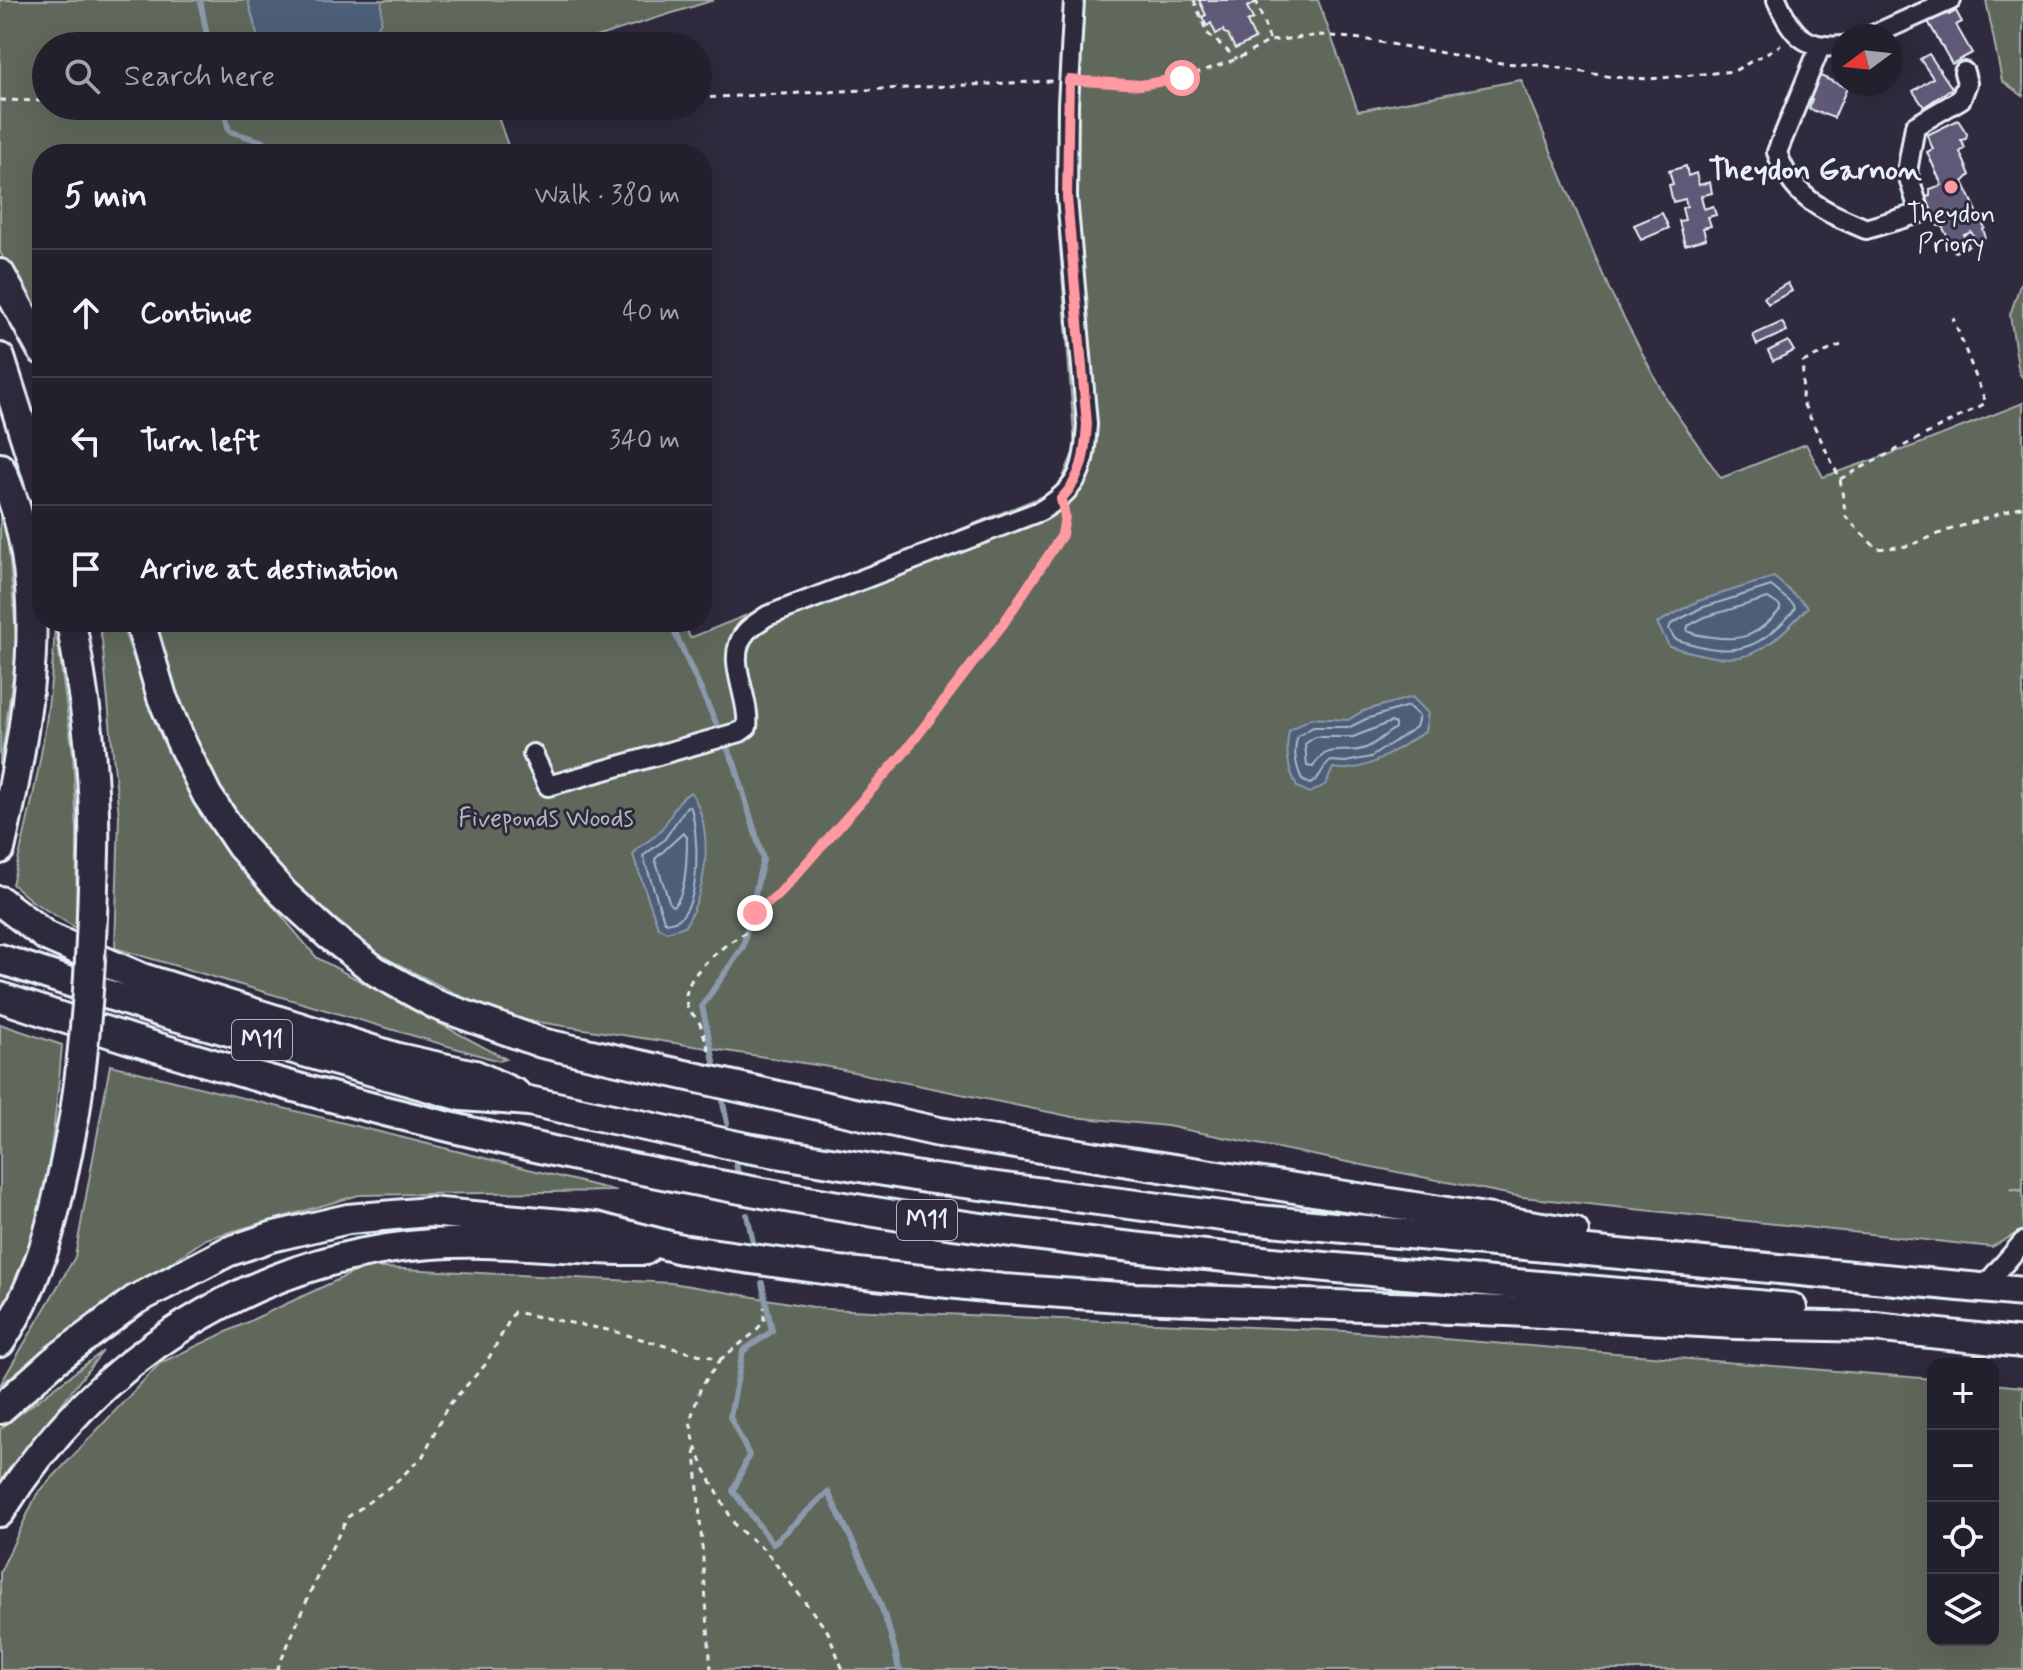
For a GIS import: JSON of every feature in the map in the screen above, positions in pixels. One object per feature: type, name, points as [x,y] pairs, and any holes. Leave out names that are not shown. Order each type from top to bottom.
[{"type":"highway","points":[[0,274],[32,332]]},
{"type":"highway","points":[[0,358],[32,459]]},
{"type":"highway","points":[[0,468],[30,524],[26,705],[0,849]]},
{"type":"highway","points":[[0,1342],[28,1292],[46,1243],[75,1112],[85,1043],[92,968],[95,813],[88,729],[73,632]]},
{"type":"highway","points":[[143,632],[162,697],[182,744],[207,795],[241,846],[284,894],[377,972],[437,1005],[492,1026],[542,1043],[939,1132],[1840,1273]]},
{"type":"highway","points":[[0,901],[46,936],[142,978],[398,1058],[475,1075],[529,1101]]},
{"type":"highway","name":"M11","points":[[0,959],[161,1012],[462,1096],[529,1101],[747,1148],[1031,1193],[1238,1218],[2023,1292]]},
{"type":"highway","name":"M11","points":[[0,997],[229,1070],[415,1119],[642,1171],[796,1200],[1140,1249],[1797,1309],[1875,1327],[2023,1343]]},
{"type":"highway","points":[[0,1409],[54,1361],[135,1300],[227,1252],[348,1219],[429,1212],[596,1227],[681,1249],[928,1282],[1071,1295],[1507,1311],[1735,1324],[1875,1327]]},
{"type":"highway","points":[[0,1512],[18,1483],[64,1425],[116,1374],[160,1340],[201,1315],[278,1278],[333,1261],[430,1244],[481,1242],[603,1251],[681,1249]]},
{"type":"street","points":[[533,754],[548,786],[722,737],[747,727],[749,716],[736,653],[745,632],[767,616],[1040,511],[1061,499],[1080,475],[1085,458],[1087,424],[1067,197],[1074,0]]},
{"type":"street","points":[[1777,0],[1787,22],[1799,36],[1820,47],[1831,47]]},
{"type":"street","points":[[1898,24],[1951,0]]},
{"type":"street","points":[[1820,47],[1777,152],[1797,191],[1823,210],[1866,229],[1920,213],[1907,172],[1915,126],[1961,99],[1967,83],[1964,72]]},
{"type":"street","points":[[1983,1288],[2023,1242]]},
{"type":"path","points":[[1194,0],[1207,33],[1237,59]]},
{"type":"path","points":[[1256,0],[1270,41]]},
{"type":"path","points":[[712,97],[1069,80],[1140,85],[1182,78],[1237,59],[1270,41],[1321,35],[1501,63],[1650,79],[1734,71],[1799,36]]},
{"type":"path","points":[[0,100],[32,101]]},
{"type":"path","points":[[1840,479],[1986,403],[1953,318]]},
{"type":"path","points":[[1841,345],[1803,362],[1802,401],[1840,479],[1846,517],[1877,549],[1909,546],[2023,506]]},
{"type":"path","points":[[709,1050],[698,1021],[687,1007],[686,994],[698,973],[732,939],[754,928],[755,913],[779,894],[904,753],[1003,624],[1062,535],[1065,516],[1061,499]]},
{"type":"path","points":[[711,1670],[695,1445],[690,1421],[701,1387],[721,1359],[764,1321],[764,1307]]},
{"type":"path","points":[[277,1670],[320,1570],[348,1517],[395,1483],[423,1456],[447,1407],[485,1365],[514,1312],[613,1331],[721,1359]]},
{"type":"path","points":[[695,1445],[736,1527],[765,1550],[828,1632],[843,1670]]},
{"type":"green space","points":[[0,0],[714,0],[612,32],[32,32],[32,120],[499,120],[507,144],[32,144],[32,312],[0,252]]},
{"type":"green space","name":"Fiveponds Woods","points":[[1067,0],[1318,0],[1358,111],[1521,80],[1609,289],[1666,399],[1721,478],[1806,444],[1823,477],[2023,403],[2023,1189],[2009,1189],[2023,1191],[2023,1230],[1992,1247],[1522,1197],[1167,1126],[1073,1117],[829,1067],[499,1016],[382,956],[287,881],[224,804],[167,684],[152,632],[688,632],[690,638],[712,632],[712,629],[1058,490],[1075,448],[1059,233]]},
{"type":"green space","points":[[1986,0],[2023,0],[2023,96],[2002,81]]},
{"type":"green space","points":[[2023,276],[2023,378],[2019,373],[2010,315]]},
{"type":"green space","points":[[0,513],[7,527],[17,647],[0,768]]},
{"type":"green space","points":[[56,632],[73,754],[77,832],[76,928],[33,902],[12,884],[41,754]]},
{"type":"green space","points":[[100,632],[124,632],[148,701],[217,839],[317,958],[506,1059],[499,1061],[115,948],[119,816]]},
{"type":"green space","points":[[0,1024],[62,1045],[45,1187],[28,1255],[0,1321]]},
{"type":"green space","points":[[110,1065],[617,1191],[359,1195],[206,1239],[72,1329],[0,1385],[75,1257]]},
{"type":"green space","points":[[365,1267],[672,1283],[825,1309],[1346,1331],[1927,1379],[1927,1646],[1999,1646],[1999,1385],[2023,1387],[2023,1670],[0,1670],[0,1572],[37,1494],[160,1363]]},
{"type":"green space","points":[[103,1351],[2,1480],[0,1484],[0,1429]]},
{"type":"water","points":[[248,0],[382,0],[381,22],[374,32],[256,32]]},
{"type":"water","points":[[1774,577],[1808,607],[1775,639],[1747,655],[1715,657],[1669,646],[1657,623],[1698,601]]},
{"type":"water","points":[[1412,697],[1428,713],[1425,732],[1370,764],[1333,768],[1326,784],[1310,793],[1297,787],[1288,760],[1289,731],[1311,718],[1348,720],[1363,711]]},
{"type":"water","points":[[691,792],[703,824],[703,878],[685,926],[667,932],[658,927],[633,855],[658,833],[680,800]]},
{"type":"building","points":[[1199,0],[1253,0],[1255,3],[1247,7],[1253,19],[1247,22],[1255,39],[1235,49],[1228,34],[1223,30],[1216,34],[1211,23],[1207,26]]},
{"type":"building","points":[[1945,7],[1949,15],[1956,11],[1962,22],[1956,25],[1972,53],[1952,64],[1926,18]]},
{"type":"building","points":[[1929,54],[1952,88],[1924,107],[1913,91],[1933,78],[1920,59]]},
{"type":"building","points":[[1816,74],[1831,81],[1831,96],[1844,96],[1834,118],[1809,109],[1812,100],[1808,99]]},
{"type":"building","name":"Theydon Priory","points":[[1958,120],[1967,134],[1966,139],[1961,140],[1965,148],[1960,152],[1970,175],[1963,182],[1985,228],[1985,235],[1978,242],[1971,232],[1964,235],[1969,246],[1955,252],[1942,226],[1938,226],[1926,197],[1930,196],[1930,189],[1942,185],[1927,152],[1933,149],[1927,135]]},
{"type":"building","points":[[1686,166],[1688,176],[1696,173],[1699,185],[1710,182],[1712,193],[1701,196],[1704,209],[1713,206],[1716,215],[1708,217],[1711,226],[1703,228],[1706,239],[1685,245],[1679,221],[1685,220],[1682,208],[1687,206],[1685,199],[1673,202],[1669,171]]},
{"type":"building","points":[[1662,213],[1669,228],[1641,240],[1634,225]]},
{"type":"building","points":[[1788,283],[1792,291],[1768,304],[1764,297]]},
{"type":"building","points":[[1782,322],[1787,331],[1757,345],[1753,335]]},
{"type":"building","points":[[1788,341],[1794,351],[1773,361],[1768,351]]},
{"type":"waterway","points":[[200,0],[206,32]]},
{"type":"waterway","points":[[226,120],[229,131],[270,144]]},
{"type":"waterway","points":[[675,632],[735,765],[763,859],[743,947],[702,1006],[714,1062]]},
{"type":"waterway","points":[[723,1103],[727,1123]]},
{"type":"waterway","points":[[736,1164],[738,1173]]},
{"type":"waterway","points":[[747,1215],[753,1242]]},
{"type":"waterway","points":[[762,1283],[772,1331],[743,1351],[730,1417],[749,1455],[733,1491],[773,1544],[828,1492],[879,1601],[899,1670]]},
{"type":"place","name":"Theydon Priory","points":[[1951,187]]},
{"type":"district","name":"Theydon Garnon","points":[[1815,170]]},
{"type":"route","points":[[755,913],[779,894],[904,753],[1003,624],[1062,535],[1065,516],[1061,499],[1080,475],[1085,458],[1087,424],[1067,197],[1069,80],[1140,85],[1182,78]]}]
